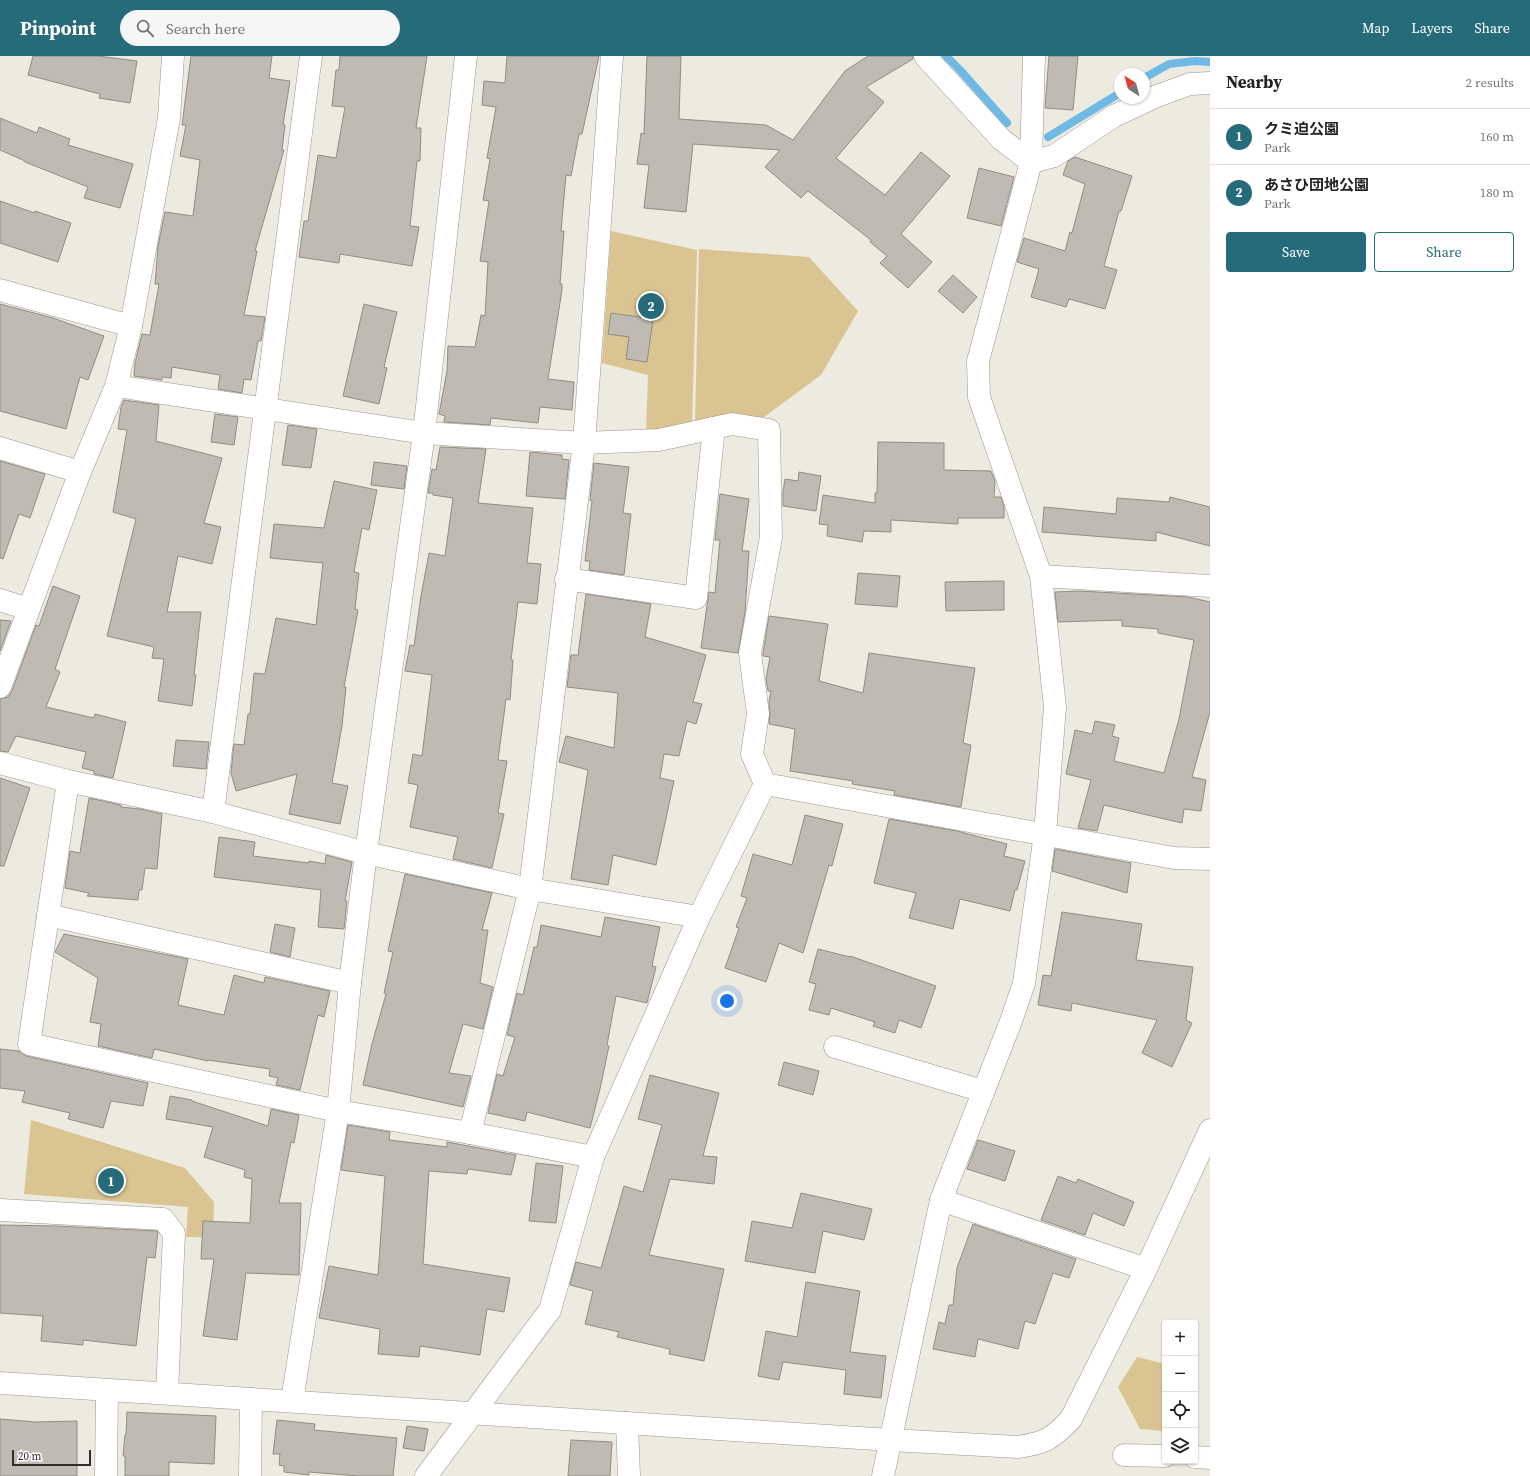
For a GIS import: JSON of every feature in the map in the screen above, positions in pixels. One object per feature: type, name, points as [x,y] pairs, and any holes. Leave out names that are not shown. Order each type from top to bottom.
[{"type":"street","points":[[0,687],[80,472],[116,386],[131,326],[169,118],[173,56]]},
{"type":"street","points":[[213,812],[311,56]]},
{"type":"street","points":[[292,1401],[338,1111],[350,983],[366,854],[424,433],[466,56]]},
{"type":"street","points":[[470,1133],[530,889],[566,579],[584,443],[612,56]]},
{"type":"street","points":[[925,56],[1001,138],[1031,162]]},
{"type":"street","points":[[883,1476],[940,1200],[1011,1021],[1024,983],[1044,834],[1055,707],[1041,576],[979,397],[978,361],[1031,162],[1034,56]]},
{"type":"street","points":[[1031,162],[1054,156],[1114,116],[1157,96],[1190,84],[1210,83]]},
{"type":"street","points":[[0,290],[131,326]]},
{"type":"street","points":[[116,386],[424,433],[584,443],[660,440],[732,424],[770,430],[771,537],[750,653],[758,714],[752,754],[765,784],[699,917],[593,1157],[550,1310],[472,1412],[426,1476]]},
{"type":"street","points":[[566,579],[696,598],[714,428]]},
{"type":"street","points":[[0,448],[80,472]]},
{"type":"street","points":[[1041,576],[1210,586]]},
{"type":"street","points":[[0,600],[28,609]]},
{"type":"street","points":[[0,762],[68,781],[213,812],[366,854],[530,889],[699,917]]},
{"type":"street","points":[[68,781],[28,1044],[338,1111],[470,1133],[593,1157]]},
{"type":"street","points":[[765,784],[1174,858],[1210,859]]},
{"type":"street","points":[[48,915],[350,983]]},
{"type":"street","points":[[835,1048],[983,1091]]},
{"type":"street","points":[[0,1382],[890,1440],[1018,1446],[1038,1444],[1057,1434],[1071,1420],[1146,1269],[1208,1138]]},
{"type":"street","points":[[940,1200],[1146,1269]]},
{"type":"street","points":[[0,1210],[163,1219],[174,1233],[167,1393]]},
{"type":"street","points":[[106,1476],[107,1390]]},
{"type":"street","points":[[250,1476],[251,1399]]},
{"type":"street","points":[[627,1423],[629,1476]]},
{"type":"street","points":[[1124,1455],[1162,1456]]},
{"type":"street","points":[[1198,1457],[1210,1458]]},
{"type":"shaded area","points":[[611,231],[697,250],[692,426],[646,434],[648,375],[602,363]]},
{"type":"shaded area","points":[[699,249],[809,257],[858,311],[821,375],[756,423],[695,422]]},
{"type":"shaded area","points":[[31,1120],[185,1168],[214,1202],[213,1237],[186,1237],[188,1207],[24,1194]]},
{"type":"shaded area","points":[[1137,1357],[1162,1363],[1162,1431],[1140,1429],[1118,1387]]},
{"type":"building","points":[[33,56],[98,56],[137,61],[130,103],[99,98],[100,94],[28,75]]},
{"type":"building","points":[[191,56],[272,56],[269,78],[290,81],[283,125],[285,125],[282,150],[284,150],[255,251],[257,251],[244,315],[265,317],[261,341],[258,341],[251,380],[244,379],[242,393],[218,389],[220,375],[172,367],[171,378],[162,377],[162,380],[134,376],[135,363],[142,334],[150,335],[159,284],[155,284],[158,246],[165,212],[193,216],[200,160],[180,156],[186,125],[182,125]]},
{"type":"building","points":[[340,56],[427,56],[416,128],[421,128],[420,161],[417,161],[410,226],[419,227],[412,266],[340,254],[339,263],[299,257],[304,221],[308,221],[318,155],[336,158],[345,107],[332,106],[336,70],[339,70]]},
{"type":"building","points":[[507,56],[599,56],[582,134],[579,134],[571,176],[566,175],[561,231],[564,231],[560,284],[562,284],[562,290],[548,379],[574,382],[572,410],[540,407],[538,423],[491,418],[490,425],[444,422],[445,416],[439,414],[447,371],[448,346],[475,347],[481,315],[485,316],[488,262],[480,261],[489,201],[483,200],[490,159],[487,158],[496,107],[482,105],[484,81],[505,83]]},
{"type":"building","points":[[647,56],[681,56],[679,119],[766,125],[793,140],[845,71],[868,56],[913,56],[913,59],[866,87],[884,102],[836,158],[885,195],[921,152],[950,176],[901,234],[932,262],[908,288],[880,263],[887,256],[870,242],[871,240],[808,191],[801,198],[765,167],[780,150],[693,144],[686,212],[644,208],[649,165],[637,164],[641,133],[644,134]]},
{"type":"building","points":[[1049,56],[1078,56],[1073,110],[1045,108]]},
{"type":"building","points":[[0,118],[37,133],[39,127],[70,139],[68,145],[133,164],[120,208],[84,198],[88,187],[25,162],[0,150]]},
{"type":"building","points":[[1075,157],[1132,176],[1121,211],[1119,211],[1104,266],[1117,270],[1105,309],[1069,299],[1066,307],[1031,297],[1039,269],[1017,262],[1024,238],[1065,251],[1070,232],[1072,233],[1085,184],[1063,175],[1068,161]]},
{"type":"building","points":[[979,168],[1014,177],[1001,226],[967,218]]},
{"type":"building","points":[[0,201],[71,223],[58,262],[0,243]]},
{"type":"building","points":[[953,275],[977,297],[963,313],[938,291]]},
{"type":"building","points":[[0,304],[53,318],[104,336],[88,380],[80,377],[66,429],[0,411]]},
{"type":"building","points":[[364,304],[397,312],[384,367],[387,368],[379,404],[343,396]]},
{"type":"building","points":[[611,313],[653,319],[647,362],[626,359],[629,337],[608,334]]},
{"type":"building","points":[[124,400],[159,405],[156,441],[222,458],[204,523],[221,527],[212,564],[178,556],[167,612],[201,612],[192,706],[158,701],[164,659],[152,658],[154,647],[107,636],[136,519],[113,512],[127,430],[118,429],[121,407]]},
{"type":"building","points":[[215,414],[238,417],[234,445],[211,442]]},
{"type":"building","points":[[288,425],[317,429],[311,468],[282,465]]},
{"type":"building","points":[[878,442],[944,443],[944,470],[991,471],[995,481],[994,497],[1001,497],[1004,507],[1004,518],[958,518],[958,524],[891,520],[891,532],[864,531],[862,542],[827,536],[828,525],[819,524],[823,495],[875,503],[875,493],[877,493]]},
{"type":"building","points":[[440,447],[486,449],[478,503],[533,508],[527,563],[541,564],[537,604],[518,602],[511,660],[513,660],[510,700],[506,699],[498,760],[507,761],[498,813],[504,814],[492,868],[453,859],[458,837],[410,827],[418,785],[408,783],[413,754],[422,756],[432,675],[405,671],[410,645],[414,646],[429,553],[445,556],[453,498],[428,493],[432,469],[436,470]]},
{"type":"building","points":[[530,452],[562,455],[562,459],[569,460],[565,499],[526,496]]},
{"type":"building","points":[[0,461],[45,474],[30,518],[19,514],[3,559],[0,558]]},
{"type":"building","points":[[374,462],[407,466],[404,489],[371,485]]},
{"type":"building","points":[[594,463],[629,467],[623,513],[631,514],[624,575],[589,570],[590,561],[585,561],[592,501],[590,500]]},
{"type":"building","points":[[799,472],[821,476],[816,511],[783,506],[785,479],[798,481]]},
{"type":"building","points":[[334,481],[377,490],[369,530],[362,528],[354,572],[359,573],[355,609],[358,610],[344,687],[346,687],[342,726],[332,783],[348,786],[340,824],[289,814],[297,774],[236,791],[231,773],[234,744],[244,745],[248,714],[250,714],[254,673],[265,674],[276,618],[316,625],[323,563],[270,558],[274,524],[324,528]]},
{"type":"building","points":[[720,494],[749,499],[742,551],[749,551],[745,612],[738,653],[701,648],[709,592],[715,593],[720,540],[715,540]]},
{"type":"building","points":[[1170,497],[1210,507],[1210,546],[1156,532],[1156,541],[1042,532],[1044,507],[1116,514],[1117,498],[1169,502]]},
{"type":"building","points":[[858,573],[900,576],[897,607],[855,604]]},
{"type":"building","points":[[1004,581],[1004,610],[946,611],[945,582]]},
{"type":"building","points":[[53,586],[80,596],[55,669],[60,672],[46,707],[94,718],[95,714],[126,722],[113,778],[94,774],[94,771],[82,768],[86,752],[16,736],[8,752],[0,751],[0,699],[8,697],[12,691],[36,625],[39,626]]},
{"type":"building","points":[[1079,591],[1188,597],[1210,602],[1210,712],[1192,777],[1206,780],[1201,811],[1184,809],[1182,823],[1104,805],[1097,831],[1078,828],[1091,780],[1066,774],[1075,730],[1092,734],[1095,721],[1115,725],[1112,736],[1119,738],[1114,761],[1164,773],[1179,719],[1194,640],[1158,633],[1158,629],[1122,626],[1122,620],[1058,622],[1055,592]]},
{"type":"building","points":[[586,594],[651,604],[645,637],[706,655],[693,702],[702,704],[696,724],[687,721],[679,756],[664,754],[660,778],[674,781],[656,865],[613,855],[608,885],[571,879],[588,770],[559,762],[566,736],[614,748],[618,693],[567,687],[571,655],[578,655]]},
{"type":"building","points":[[769,616],[828,624],[819,681],[863,693],[869,653],[975,668],[963,743],[971,745],[961,807],[894,795],[895,791],[852,784],[853,781],[790,771],[795,729],[769,724],[769,702],[771,691],[768,691],[766,679],[770,657],[763,656],[763,653]]},
{"type":"building","points":[[0,620],[11,621],[0,651]]},
{"type":"building","points":[[176,740],[209,742],[206,769],[173,766]]},
{"type":"building","points":[[0,778],[30,788],[4,866],[0,866]]},
{"type":"building","points":[[89,798],[121,805],[121,807],[140,809],[162,814],[157,869],[145,868],[142,890],[139,890],[138,900],[87,896],[89,893],[65,888],[70,851],[80,853]]},
{"type":"building","points":[[805,815],[843,824],[832,866],[829,865],[803,953],[779,943],[766,982],[725,968],[739,928],[736,927],[747,898],[741,896],[753,854],[792,865]]},
{"type":"building","points":[[889,819],[957,831],[1007,844],[1004,856],[1025,861],[1017,890],[1015,890],[1010,911],[960,899],[953,929],[909,918],[916,893],[874,883]]},
{"type":"building","points":[[219,837],[255,842],[253,856],[309,863],[309,861],[325,864],[326,855],[352,862],[345,901],[347,901],[344,929],[318,927],[321,890],[214,877]]},
{"type":"building","points":[[1055,849],[1131,863],[1127,893],[1052,871]]},
{"type":"building","points":[[405,874],[492,893],[482,930],[488,930],[480,983],[493,987],[483,1029],[463,1024],[449,1073],[471,1076],[463,1107],[363,1085],[372,1044],[386,994],[384,993],[393,952],[388,951]]},
{"type":"building","points":[[1062,912],[1142,924],[1136,960],[1193,967],[1186,1020],[1192,1023],[1172,1067],[1142,1053],[1157,1020],[1072,1003],[1071,1011],[1038,1005],[1043,975],[1051,976]]},
{"type":"building","points":[[605,917],[660,927],[652,966],[656,967],[647,1003],[616,996],[607,1045],[609,1046],[590,1128],[527,1112],[525,1121],[488,1113],[497,1074],[503,1076],[515,1037],[507,1035],[517,993],[523,995],[534,947],[537,947],[541,925],[601,937]]},
{"type":"building","points":[[275,924],[295,928],[290,957],[270,952]]},
{"type":"building","points":[[64,934],[188,959],[178,1005],[224,1015],[234,975],[264,983],[265,977],[330,991],[324,1017],[318,1015],[300,1090],[276,1085],[278,1078],[269,1076],[270,1069],[208,1061],[154,1049],[152,1058],[98,1046],[101,1024],[90,1022],[98,978],[55,952]]},
{"type":"building","points":[[818,949],[850,956],[936,986],[921,1028],[899,1020],[895,1033],[873,1026],[875,1022],[831,1008],[829,1015],[809,1010],[816,984],[809,982]]},
{"type":"building","points":[[0,1049],[19,1051],[26,1056],[148,1083],[143,1106],[111,1101],[103,1128],[68,1119],[70,1113],[22,1102],[25,1091],[0,1088]]},
{"type":"building","points":[[784,1062],[819,1071],[813,1095],[778,1085]]},
{"type":"building","points":[[650,1075],[719,1093],[703,1156],[717,1157],[714,1184],[670,1179],[649,1255],[724,1269],[704,1361],[669,1354],[670,1349],[617,1337],[619,1332],[585,1324],[593,1291],[570,1285],[576,1262],[601,1268],[624,1186],[643,1192],[662,1125],[638,1119]]},
{"type":"building","points":[[170,1096],[192,1100],[268,1126],[271,1109],[299,1115],[294,1143],[291,1142],[279,1203],[301,1203],[299,1275],[246,1273],[237,1340],[203,1336],[214,1259],[201,1259],[203,1221],[250,1223],[252,1179],[244,1177],[245,1170],[204,1157],[213,1127],[166,1119]]},
{"type":"building","points":[[348,1125],[390,1132],[389,1140],[447,1147],[447,1142],[516,1155],[511,1175],[468,1169],[467,1174],[429,1171],[423,1264],[510,1278],[504,1312],[487,1309],[480,1355],[420,1346],[419,1357],[378,1354],[380,1329],[319,1318],[329,1266],[378,1275],[385,1176],[341,1170]]},
{"type":"building","points":[[978,1140],[1015,1151],[1005,1181],[967,1169]]},
{"type":"building","points":[[536,1163],[563,1166],[556,1223],[529,1221]]},
{"type":"building","points":[[1058,1176],[1076,1183],[1078,1179],[1134,1202],[1124,1226],[1093,1213],[1085,1235],[1041,1220]]},
{"type":"building","points":[[801,1193],[872,1209],[864,1240],[823,1231],[815,1273],[745,1261],[752,1221],[792,1228]]},
{"type":"building","points":[[973,1224],[1076,1259],[1069,1278],[1053,1273],[1035,1324],[1025,1321],[1018,1349],[978,1339],[975,1357],[933,1349],[939,1322],[945,1324],[949,1305],[953,1305],[957,1268]]},
{"type":"building","points":[[0,1225],[157,1231],[155,1258],[147,1257],[136,1346],[83,1340],[83,1345],[41,1341],[43,1316],[0,1313]]},
{"type":"building","points":[[806,1282],[860,1291],[850,1352],[886,1356],[881,1398],[844,1394],[846,1370],[783,1362],[779,1380],[758,1376],[766,1331],[797,1337]]},
{"type":"building","points":[[127,1412],[216,1416],[214,1464],[169,1462],[169,1476],[125,1476],[125,1456],[123,1456]]},
{"type":"building","points":[[0,1419],[36,1422],[77,1421],[77,1476],[0,1476]]},
{"type":"building","points":[[277,1420],[315,1424],[314,1430],[397,1438],[393,1476],[358,1476],[309,1472],[309,1475],[284,1472],[284,1466],[279,1465],[280,1454],[273,1454]]},
{"type":"building","points":[[407,1426],[428,1429],[424,1451],[403,1448]]},
{"type":"building","points":[[571,1440],[612,1442],[610,1476],[568,1476]]},
{"type":"waterway","points":[[946,56],[1007,123]]},
{"type":"waterway","points":[[1150,75],[1169,64],[1195,61],[1210,62]]},
{"type":"waterway","points":[[1048,137],[1114,97]]},
{"type":"place","name":"あさひ団地公園","points":[[651,306]]},
{"type":"place","name":"クミ迫公園","points":[[111,1181]]}]
